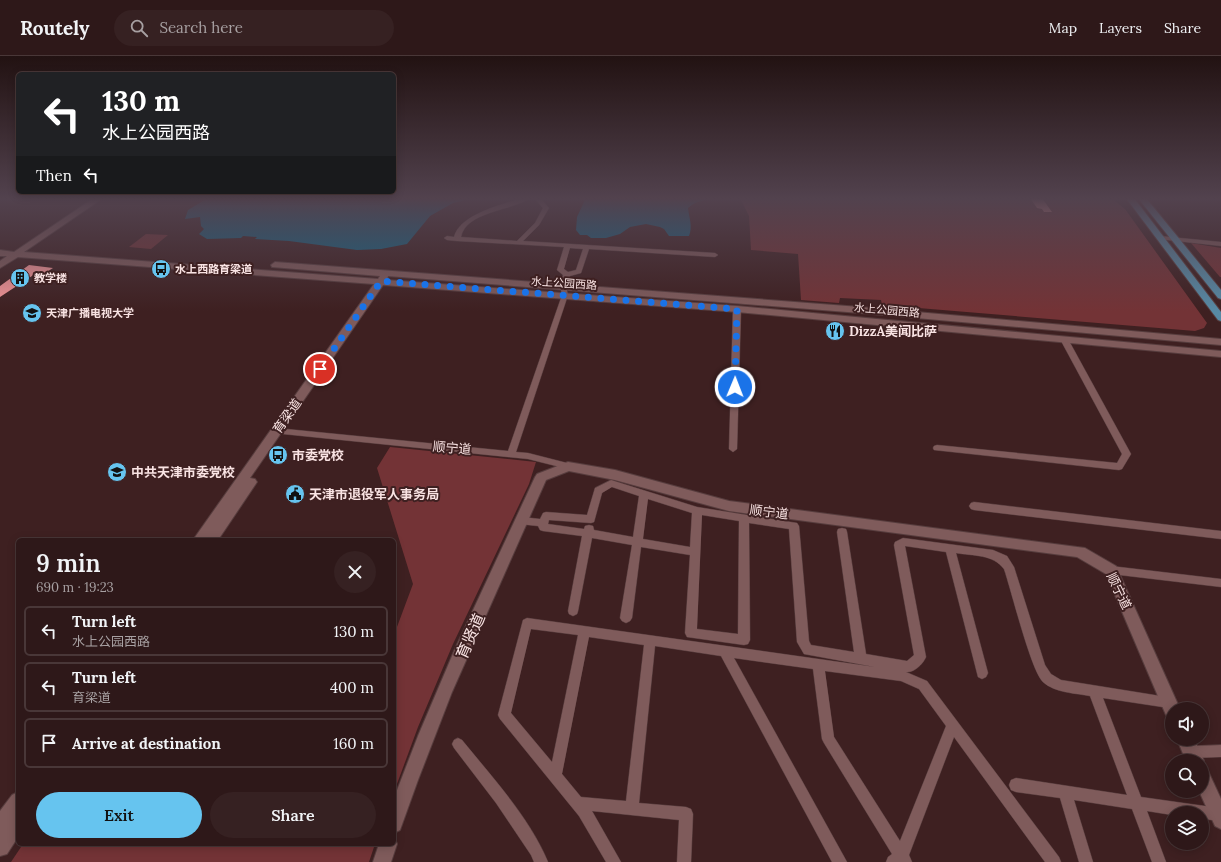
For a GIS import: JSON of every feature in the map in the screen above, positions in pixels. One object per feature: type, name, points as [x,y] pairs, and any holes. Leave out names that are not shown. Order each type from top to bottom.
[{"type":"main road","points":[[0,265],[37,236]]},
{"type":"main road","points":[[16,251],[26,247],[43,236]]},
{"type":"main road","points":[[1170,236],[1221,296]]},
{"type":"main road","points":[[1160,238],[1221,318]]},
{"type":"main road","name":"水上公园西路","points":[[26,247],[564,291],[860,310],[1221,342]]},
{"type":"main road","name":"水上公园西路","points":[[1,253],[16,251],[388,277]]},
{"type":"main road","points":[[212,538],[280,432],[388,277]]},
{"type":"main road","name":"水上公园西路","points":[[564,291],[737,309],[1064,338],[1221,354]]},
{"type":"main road","name":"育梁道","points":[[201,538],[280,432]]},
{"type":"main road","name":"育贤道","points":[[396,818],[412,771],[456,667],[541,477],[568,466]]},
{"type":"main road","name":"顺宁道","points":[[568,466],[615,475],[729,506],[1080,552],[1111,570],[1169,702]]},
{"type":"main road","points":[[1209,793],[1220,818]]},
{"type":"main road","points":[[0,827],[16,804]]},
{"type":"main road","points":[[0,847],[16,824]]},
{"type":"main road","points":[[382,862],[387,846]]},
{"type":"street","points":[[518,242],[525,236]]},
{"type":"street","points":[[447,238],[715,255]]},
{"type":"street","points":[[1160,238],[1221,244]]},
{"type":"street","points":[[568,246],[560,270],[567,274],[579,272],[587,246]]},
{"type":"street","points":[[511,454],[564,291],[567,274]]},
{"type":"street","points":[[733,449],[737,309]]},
{"type":"street","points":[[937,448],[1119,467],[1127,454],[1064,338]]},
{"type":"street","name":"顺宁道","points":[[280,432],[528,456],[568,466]]},
{"type":"street","points":[[573,611],[588,533],[598,491],[611,483],[697,511],[794,526],[803,642],[808,650],[910,667],[920,657],[899,545],[904,542],[993,554],[1003,559],[1008,567],[1040,667],[1047,678],[1059,685],[1094,690],[1165,705]]},
{"type":"street","points":[[626,618],[644,494]]},
{"type":"street","points":[[974,506],[1221,535]]},
{"type":"street","points":[[697,511],[691,633],[744,640],[744,519]]},
{"type":"street","points":[[591,519],[546,516],[543,527],[588,533],[695,552]]},
{"type":"street","points":[[522,521],[544,523]]},
{"type":"street","points":[[842,532],[861,659]]},
{"type":"street","points":[[950,548],[982,673]]},
{"type":"street","points":[[1111,570],[1221,583]]},
{"type":"street","points":[[614,862],[584,811],[504,715],[527,623],[902,676],[923,685],[1054,862]]},
{"type":"street","points":[[555,777],[584,632]]},
{"type":"street","points":[[632,808],[650,641]]},
{"type":"street","points":[[725,652],[840,862]]},
{"type":"street","points":[[818,664],[828,739],[900,860]]},
{"type":"street","points":[[1094,690],[1159,862]]},
{"type":"street","points":[[900,860],[952,724]]},
{"type":"street","points":[[458,744],[501,798],[536,850],[541,862]]},
{"type":"street","points":[[1190,751],[1221,751]]},
{"type":"street","points":[[1016,785],[1136,803],[1220,818]]},
{"type":"street","points":[[1065,792],[1086,862]]},
{"type":"street","points":[[577,803],[686,814],[684,862]]},
{"type":"shaded area","points":[[144,236],[167,236],[151,249],[129,247]]},
{"type":"shaded area","points":[[750,236],[1144,236],[1207,323],[1204,328],[1195,331],[882,305],[881,300],[840,298],[839,303],[801,300],[798,254],[751,250]]},
{"type":"shaded area","points":[[1191,243],[1221,248],[1221,277],[1220,277]]},
{"type":"shaded area","points":[[390,447],[536,462],[529,484],[453,644],[418,727],[396,787],[396,630],[413,584],[377,468]]},
{"type":"shaded area","points":[[22,846],[374,846],[369,862],[11,862]]},
{"type":"water","points":[[202,236],[414,236],[407,244],[381,249],[357,250],[289,241],[255,239],[257,237],[243,236],[241,238],[207,239]]},
{"type":"water","points":[[588,236],[614,236],[606,238],[591,238]]},
{"type":"building","name":"教学楼","points":[[29,265],[53,268],[42,275],[35,274],[0,297],[0,286]]},
{"type":"place","name":"水上西路育梁道","points":[[161,269]]},
{"type":"place","name":"教学楼","points":[[20,278]]},
{"type":"place","name":"天津广播电视大学","points":[[32,313]]},
{"type":"place","name":"DizzA美闻比萨","points":[[835,331]]},
{"type":"place","name":"市委党校","points":[[278,455]]},
{"type":"place","name":"中共天津市委党校","points":[[117,472]]},
{"type":"place","name":"天津市退役军人事务局","points":[[295,494]]},
{"type":"route","points":[[320,369],[381,281],[737,309],[735,387]]}]
